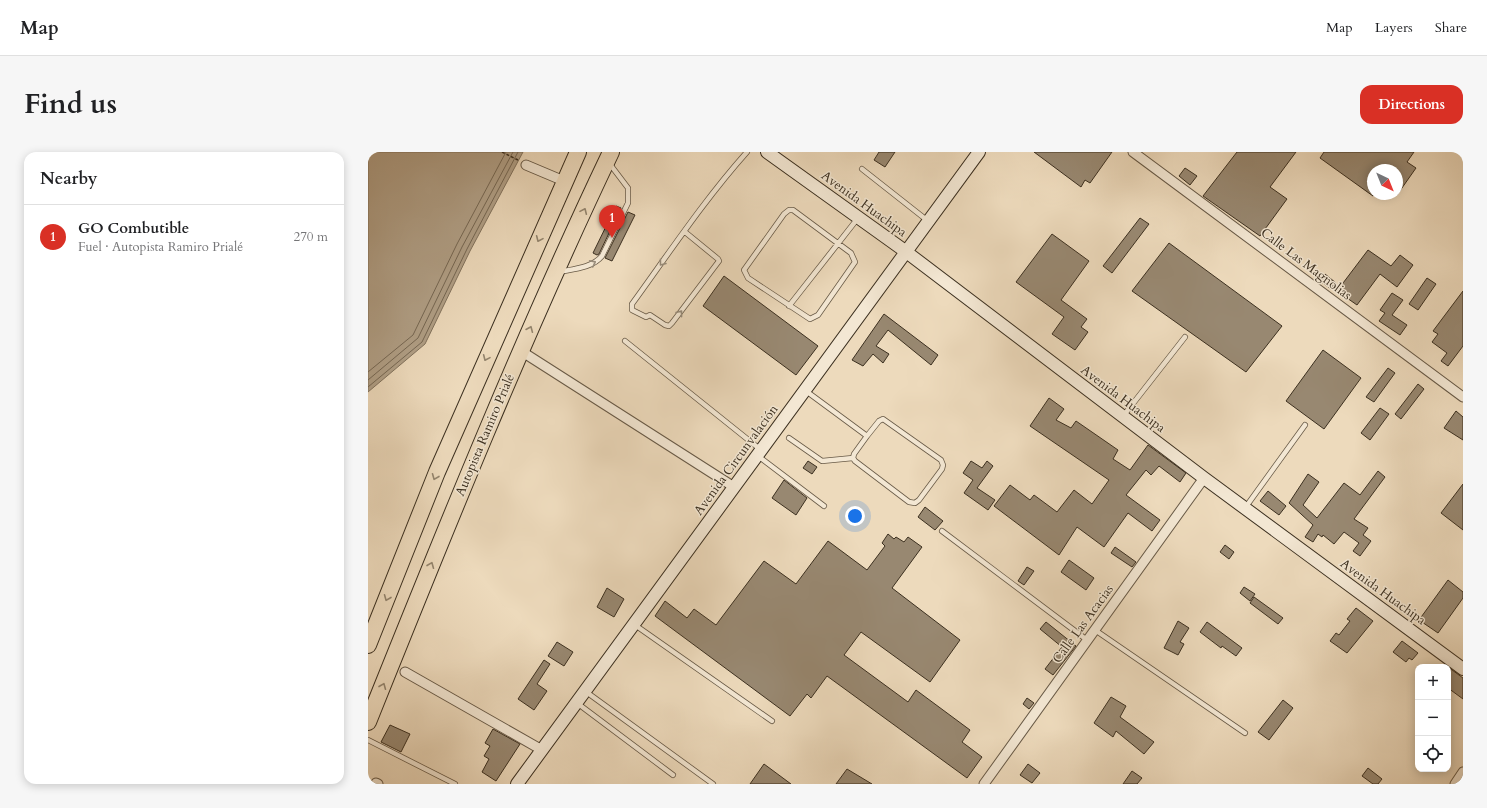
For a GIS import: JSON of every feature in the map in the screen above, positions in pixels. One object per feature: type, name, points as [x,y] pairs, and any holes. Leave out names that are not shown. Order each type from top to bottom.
[{"type":"highway","points":[[368,645],[437,472],[578,152]]},
{"type":"highway","name":"Autopista Ramiro Prialé","points":[[368,722],[464,482],[556,272],[609,156]]},
{"type":"street","name":"Avenida Huachipa","points":[[766,152],[906,251],[1204,478],[1463,669]]},
{"type":"street","name":"Avenida Circunvalación","points":[[520,783],[542,750],[978,152]]},
{"type":"street","name":"Calle Las Magnolias","points":[[1133,152],[1463,397]]},
{"type":"street","points":[[526,165],[564,181]]},
{"type":"street","points":[[521,351],[734,487]]},
{"type":"street","name":"Calle Las Acacias","points":[[984,784],[1204,478]]},
{"type":"street","points":[[405,672],[542,750]]},
{"type":"street","points":[[1455,784],[1463,772]]},
{"type":"lane","points":[[685,232],[718,258],[718,261],[669,326],[650,315],[646,317],[642,316],[631,307],[685,232],[735,164],[747,152]]},
{"type":"lane","points":[[556,272],[583,267],[597,262],[602,256],[628,203],[628,188],[609,156]]},
{"type":"lane","points":[[862,168],[928,221]]},
{"type":"lane","points":[[789,210],[793,210],[838,244],[851,253],[855,262],[818,315],[810,319],[748,278],[744,270],[784,214],[789,210]]},
{"type":"lane","points":[[789,306],[858,218]]},
{"type":"lane","points":[[1123,416],[1185,337]]},
{"type":"lane","points":[[625,341],[824,506]]},
{"type":"lane","points":[[805,390],[817,397],[867,436]]},
{"type":"lane","points":[[883,419],[941,460],[943,465],[942,469],[919,500],[915,503],[909,502],[853,458],[854,454],[867,436],[879,421],[883,419]]},
{"type":"lane","points":[[1245,508],[1305,425]]},
{"type":"lane","points":[[789,438],[822,461],[853,458]]},
{"type":"lane","points":[[942,531],[1087,640]]},
{"type":"lane","points":[[634,624],[772,721]]},
{"type":"lane","points":[[1095,630],[1245,733]]},
{"type":"lane","points":[[585,691],[713,784]]},
{"type":"lane","points":[[577,703],[673,775]]},
{"type":"lane","points":[[368,740],[455,784]]},
{"type":"path","points":[[502,152],[526,165]]},
{"type":"water","points":[[368,152],[523,152],[470,251],[425,344],[368,392]]},
{"type":"building","points":[[879,152],[895,152],[885,167],[874,160]]},
{"type":"building","points":[[1034,152],[1112,152],[1090,183],[1085,180],[1081,187]]},
{"type":"building","points":[[1237,152],[1296,152],[1270,187],[1287,199],[1260,236],[1203,196]]},
{"type":"building","points":[[1324,152],[1414,152],[1407,162],[1416,168],[1403,186],[1403,164],[1367,164],[1367,192],[1320,158]]},
{"type":"building","points":[[1185,168],[1197,176],[1190,185],[1179,176]]},
{"type":"building","points":[[616,206],[621,208],[599,254],[597,255],[593,253]]},
{"type":"building","points":[[628,212],[635,215],[612,261],[605,258]]},
{"type":"building","points":[[1140,218],[1149,224],[1112,273],[1103,266]]},
{"type":"building","points":[[1052,234],[1089,261],[1061,300],[1087,319],[1081,327],[1088,332],[1075,350],[1052,334],[1064,317],[1016,282]]},
{"type":"building","points":[[1169,243],[1282,326],[1246,372],[1132,291]]},
{"type":"building","points":[[1368,250],[1391,266],[1400,255],[1413,265],[1397,287],[1380,274],[1357,305],[1337,291]]},
{"type":"building","points":[[1325,274],[1336,283],[1331,289],[1320,281]]},
{"type":"building","points":[[724,276],[818,346],[796,375],[703,306]]},
{"type":"building","points":[[1427,278],[1436,284],[1418,310],[1409,304]]},
{"type":"building","points":[[1463,291],[1463,346],[1448,366],[1441,361],[1447,353],[1432,342],[1438,334],[1433,331]]},
{"type":"building","points":[[1392,293],[1403,300],[1392,315],[1407,325],[1400,335],[1379,321],[1385,313],[1380,310]]},
{"type":"building","points":[[884,314],[938,355],[931,365],[888,330],[876,346],[889,354],[883,363],[873,354],[863,366],[852,360]]},
{"type":"building","points":[[1323,350],[1361,378],[1324,429],[1286,401]]},
{"type":"building","points":[[1388,368],[1395,373],[1374,402],[1366,397]]},
{"type":"building","points":[[1418,384],[1424,389],[1401,419],[1395,414]]},
{"type":"building","points":[[1049,398],[1064,409],[1056,420],[1071,428],[1076,421],[1118,450],[1113,459],[1130,470],[1148,445],[1186,473],[1180,482],[1159,466],[1151,475],[1146,470],[1126,495],[1160,520],[1152,531],[1128,513],[1104,547],[1077,527],[1059,555],[994,506],[1010,485],[1030,500],[1034,495],[1057,512],[1074,490],[1092,504],[1109,480],[1030,426]]},
{"type":"building","points":[[1380,408],[1389,414],[1370,440],[1361,433]]},
{"type":"building","points":[[1456,411],[1463,417],[1463,440],[1444,428]]},
{"type":"building","points":[[808,461],[817,467],[812,474],[803,468]]},
{"type":"building","points":[[971,461],[982,468],[987,461],[993,466],[977,488],[995,500],[988,510],[964,493],[973,480],[963,473]]},
{"type":"building","points":[[1378,471],[1385,477],[1354,519],[1368,528],[1363,535],[1371,541],[1360,556],[1353,551],[1359,543],[1344,532],[1334,544],[1323,535],[1322,537],[1318,534],[1313,542],[1305,537],[1313,525],[1289,503],[1308,474],[1319,482],[1303,505],[1317,518],[1344,483],[1360,495]]},
{"type":"building","points":[[784,480],[807,498],[796,515],[772,498]]},
{"type":"building","points":[[1463,484],[1463,530],[1441,513]]},
{"type":"building","points":[[1268,491],[1286,506],[1279,515],[1260,501]]},
{"type":"building","points":[[925,507],[943,521],[935,530],[918,517]]},
{"type":"building","points":[[888,534],[894,539],[896,537],[904,542],[908,537],[922,547],[892,588],[960,640],[930,682],[861,632],[844,655],[908,702],[916,690],[970,730],[962,742],[982,757],[967,778],[827,676],[811,698],[807,694],[790,716],[655,616],[665,601],[687,618],[694,609],[716,625],[764,561],[796,584],[828,541],[867,570],[885,546],[882,543]]},
{"type":"building","points":[[1225,545],[1234,552],[1229,559],[1220,552]]},
{"type":"building","points":[[1115,547],[1136,562],[1132,567],[1111,553]]},
{"type":"building","points":[[1069,560],[1094,578],[1086,590],[1061,572]]},
{"type":"building","points":[[1027,567],[1034,571],[1024,585],[1018,581]]},
{"type":"building","points":[[1448,580],[1463,592],[1463,598],[1438,633],[1419,620]]},
{"type":"building","points":[[1244,587],[1255,594],[1250,601],[1240,593]]},
{"type":"building","points":[[607,588],[624,599],[614,617],[597,607]]},
{"type":"building","points":[[1254,597],[1283,618],[1278,624],[1250,603]]},
{"type":"building","points":[[1356,608],[1373,621],[1347,653],[1330,641],[1336,633],[1339,635],[1350,621],[1347,619]]},
{"type":"building","points":[[1178,621],[1189,628],[1180,642],[1184,644],[1178,655],[1164,648]]},
{"type":"building","points":[[1046,622],[1076,646],[1053,675],[1045,669],[1062,647],[1040,629]]},
{"type":"building","points":[[1207,622],[1242,648],[1236,656],[1222,646],[1221,648],[1200,632]]},
{"type":"building","points":[[1402,641],[1418,653],[1412,660],[1409,658],[1406,662],[1393,652]]},
{"type":"building","points":[[557,642],[573,652],[564,666],[548,656]]},
{"type":"building","points":[[544,660],[550,664],[537,684],[547,691],[534,710],[518,699]]},
{"type":"building","points":[[1451,669],[1463,678],[1463,699],[1451,690]]},
{"type":"building","points":[[1111,697],[1126,706],[1120,717],[1154,742],[1144,754],[1116,731],[1113,737],[1094,723]]},
{"type":"building","points":[[1027,698],[1034,703],[1029,709],[1023,704]]},
{"type":"building","points":[[1283,700],[1293,708],[1269,740],[1258,732]]},
{"type":"building","points":[[390,725],[410,734],[401,752],[381,742]]},
{"type":"building","points":[[493,729],[520,744],[496,781],[482,772],[489,759],[484,756],[490,746],[485,743]]},
{"type":"building","points":[[764,764],[791,784],[750,784]]},
{"type":"building","points":[[1028,764],[1040,773],[1032,783],[1020,775]]},
{"type":"building","points":[[1368,768],[1382,779],[1378,784],[1373,784],[1362,776]]},
{"type":"building","points":[[847,769],[872,784],[836,784]]},
{"type":"building","points":[[1132,771],[1142,778],[1137,784],[1123,784]]},
{"type":"place","name":"GO Combutible","points":[[612,238]]}]
